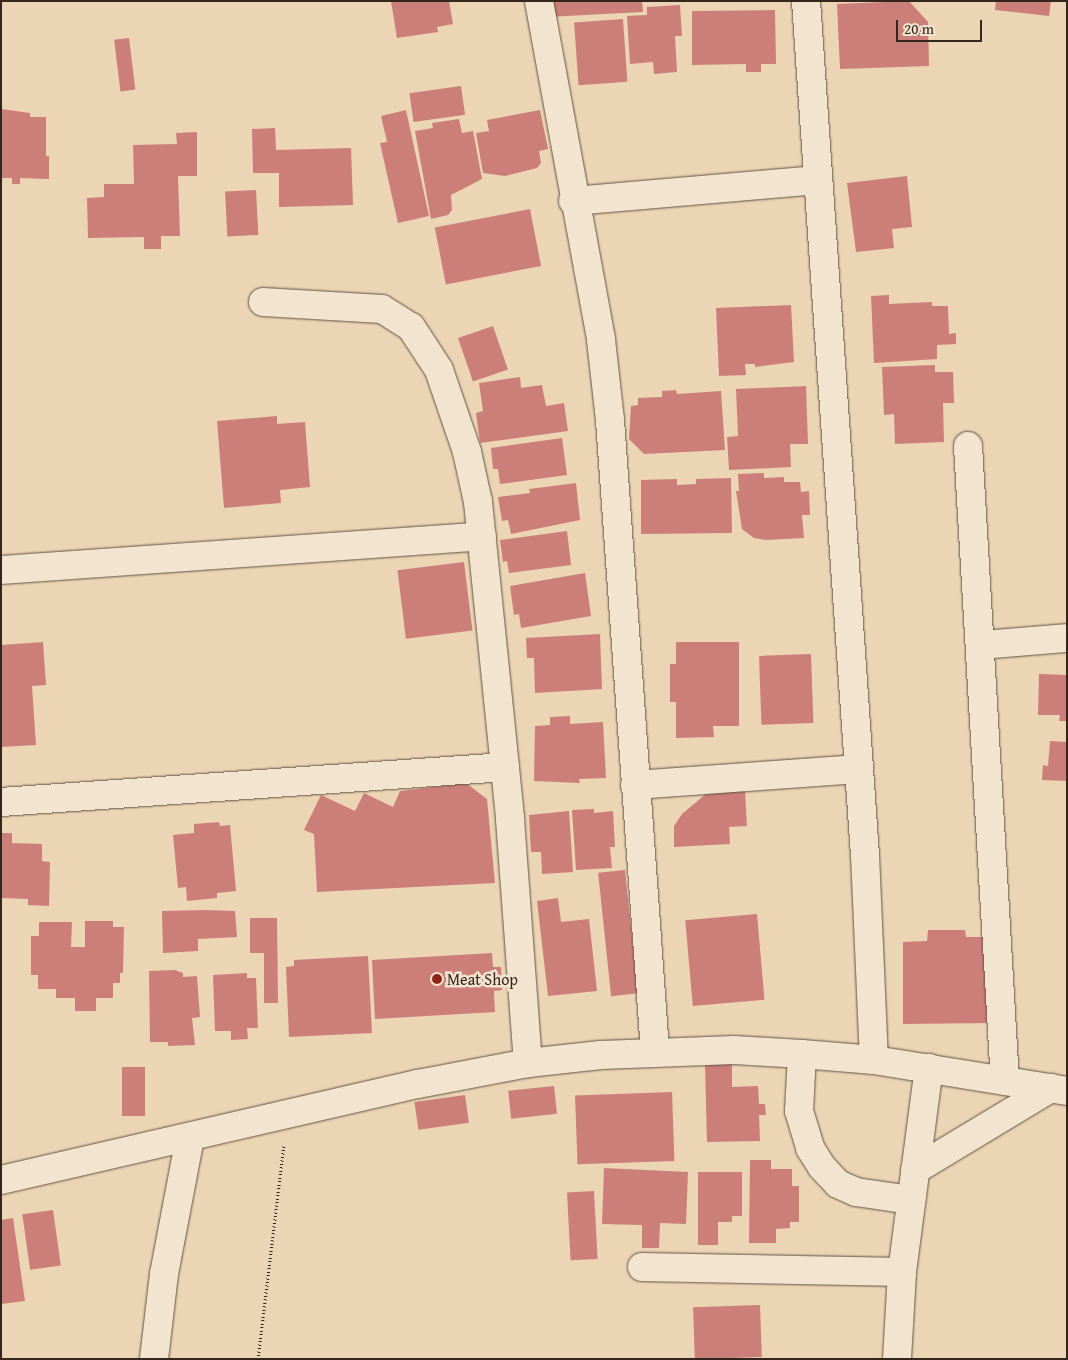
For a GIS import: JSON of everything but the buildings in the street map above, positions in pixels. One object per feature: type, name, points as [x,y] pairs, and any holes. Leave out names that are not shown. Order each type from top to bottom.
[{"type":"street","points":[[539,1],[573,201],[601,340],[610,420],[655,1051]]},
{"type":"street","points":[[806,1],[858,769],[874,1060]]},
{"type":"street","points":[[573,201],[818,180]]},
{"type":"street","points":[[263,302],[382,309],[412,327],[439,370],[454,412],[474,478],[482,536],[505,767],[528,1064]]},
{"type":"street","points":[[968,446],[982,644],[1005,1081]]},
{"type":"street","points":[[1,570],[482,536]]},
{"type":"street","points":[[982,644],[1067,638]]},
{"type":"street","points":[[1,802],[505,767]]},
{"type":"street","points":[[635,785],[858,769]]},
{"type":"street","points":[[1,1180],[418,1084],[528,1064],[655,1051],[734,1050],[874,1060],[1059,1090]]},
{"type":"street","points":[[802,1054],[799,1111],[810,1148],[822,1167],[838,1184],[856,1192],[911,1200]]},
{"type":"street","points":[[897,1359],[902,1272],[929,1068]]},
{"type":"street","points":[[915,1170],[1059,1090]]},
{"type":"street","points":[[154,1359],[164,1274],[190,1138]]},
{"type":"street","points":[[642,1267],[902,1272]]},
{"type":"path","points":[[258,1359],[287,1114]]},
{"type":"place","name":"Meat Shop","points":[[437,979]]}]
